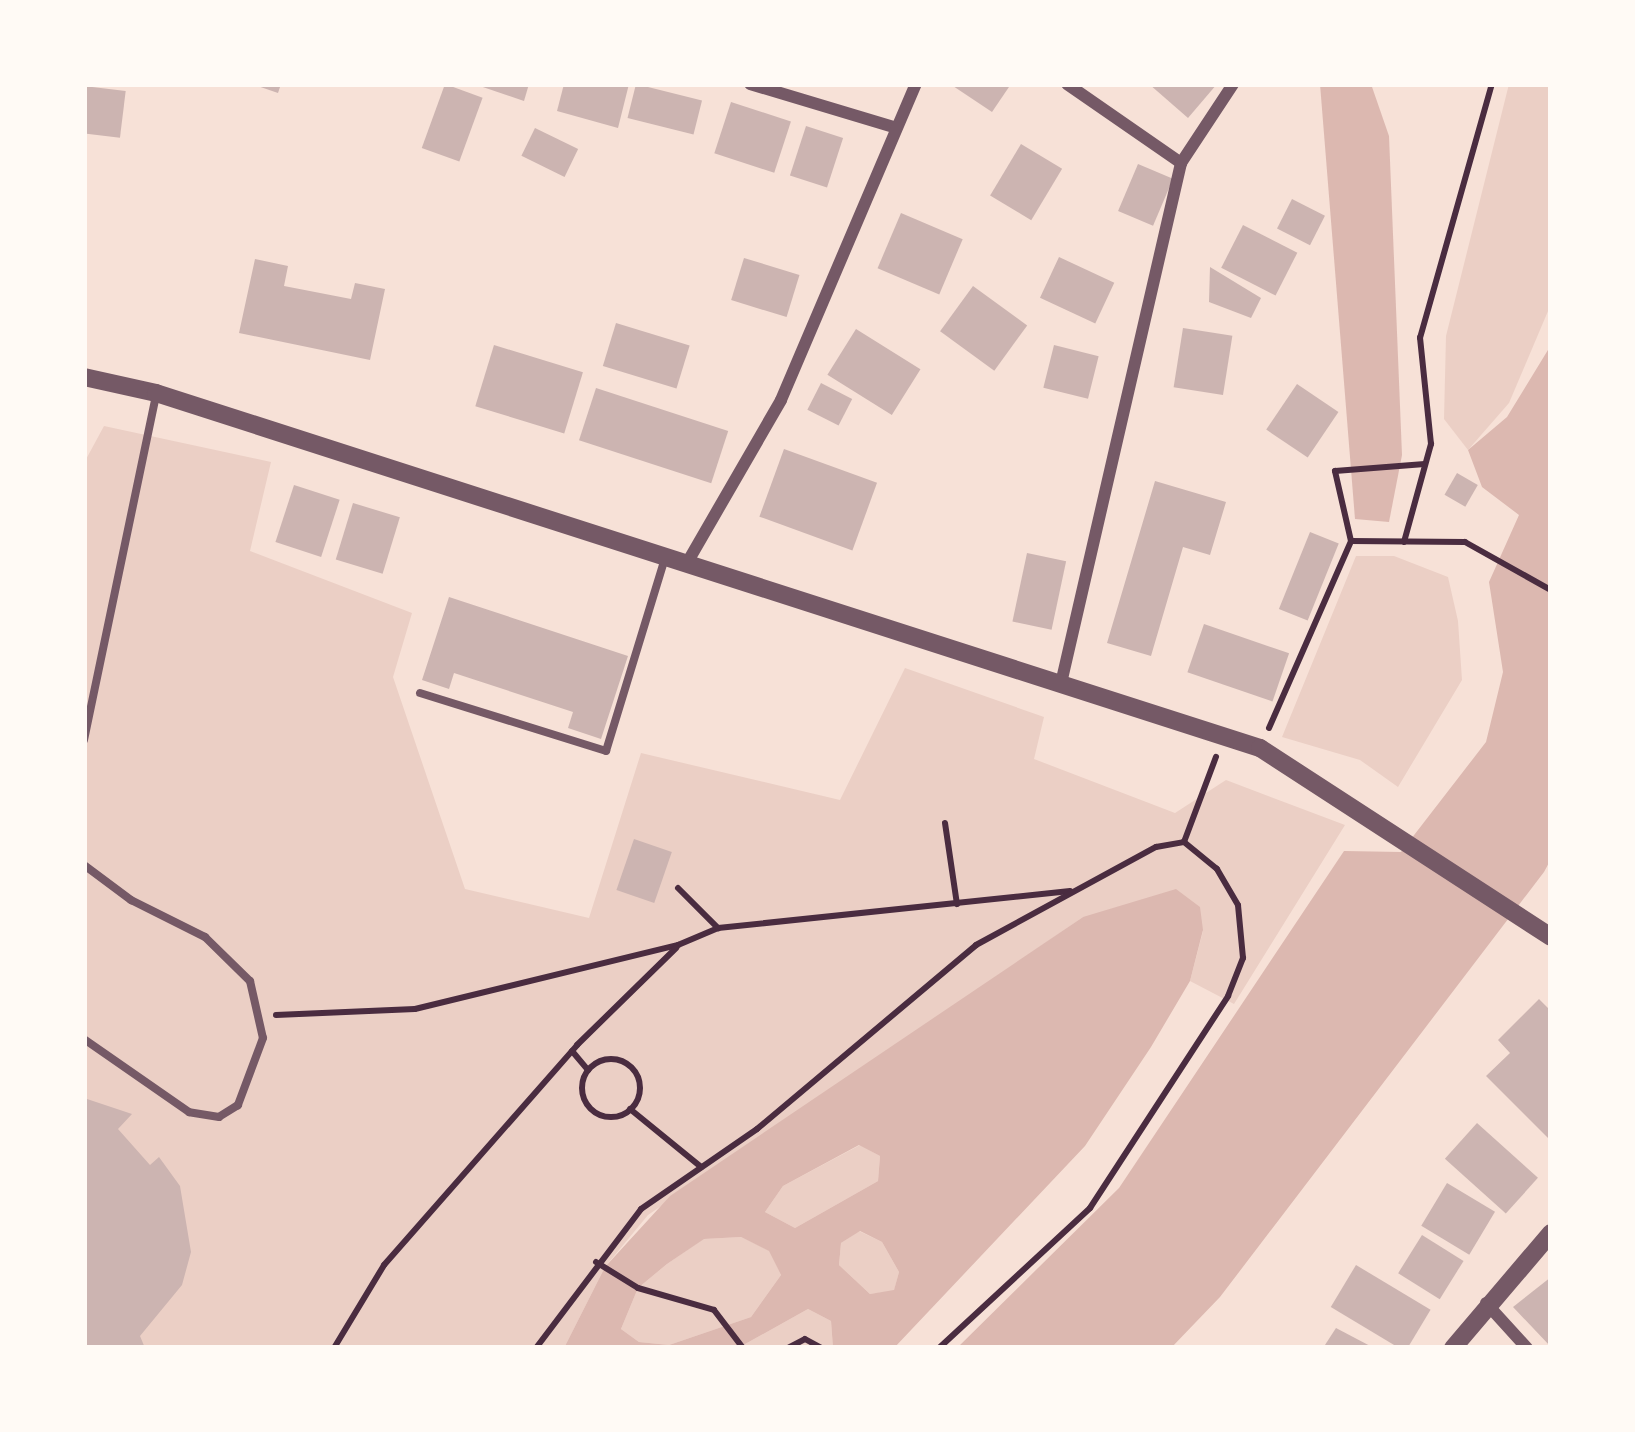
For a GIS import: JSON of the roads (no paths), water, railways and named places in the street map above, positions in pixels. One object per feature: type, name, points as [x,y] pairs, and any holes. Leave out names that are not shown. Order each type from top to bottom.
[{"type":"street","points":[[750,84],[893,127]]},
{"type":"street","points":[[687,563],[781,400],[893,127],[916,84]]},
{"type":"street","points":[[1067,84],[1180,163]]},
{"type":"street","points":[[1062,680],[1180,163],[1233,84]]},
{"type":"street","points":[[84,377],[156,393],[1062,680],[1260,748],[1548,929]]},
{"type":"street","points":[[1453,1348],[1485,1303],[1551,1233]]},
{"type":"street","points":[[1485,1303],[1528,1348]]},
{"type":"lane","points":[[84,740],[156,393]]},
{"type":"lane","points":[[420,693],[606,751],[665,556]]},
{"type":"lane","points":[[84,865],[131,900],[205,937],[250,981],[263,1038],[254,1073],[238,1105],[219,1117],[189,1112],[84,1039]]}]
